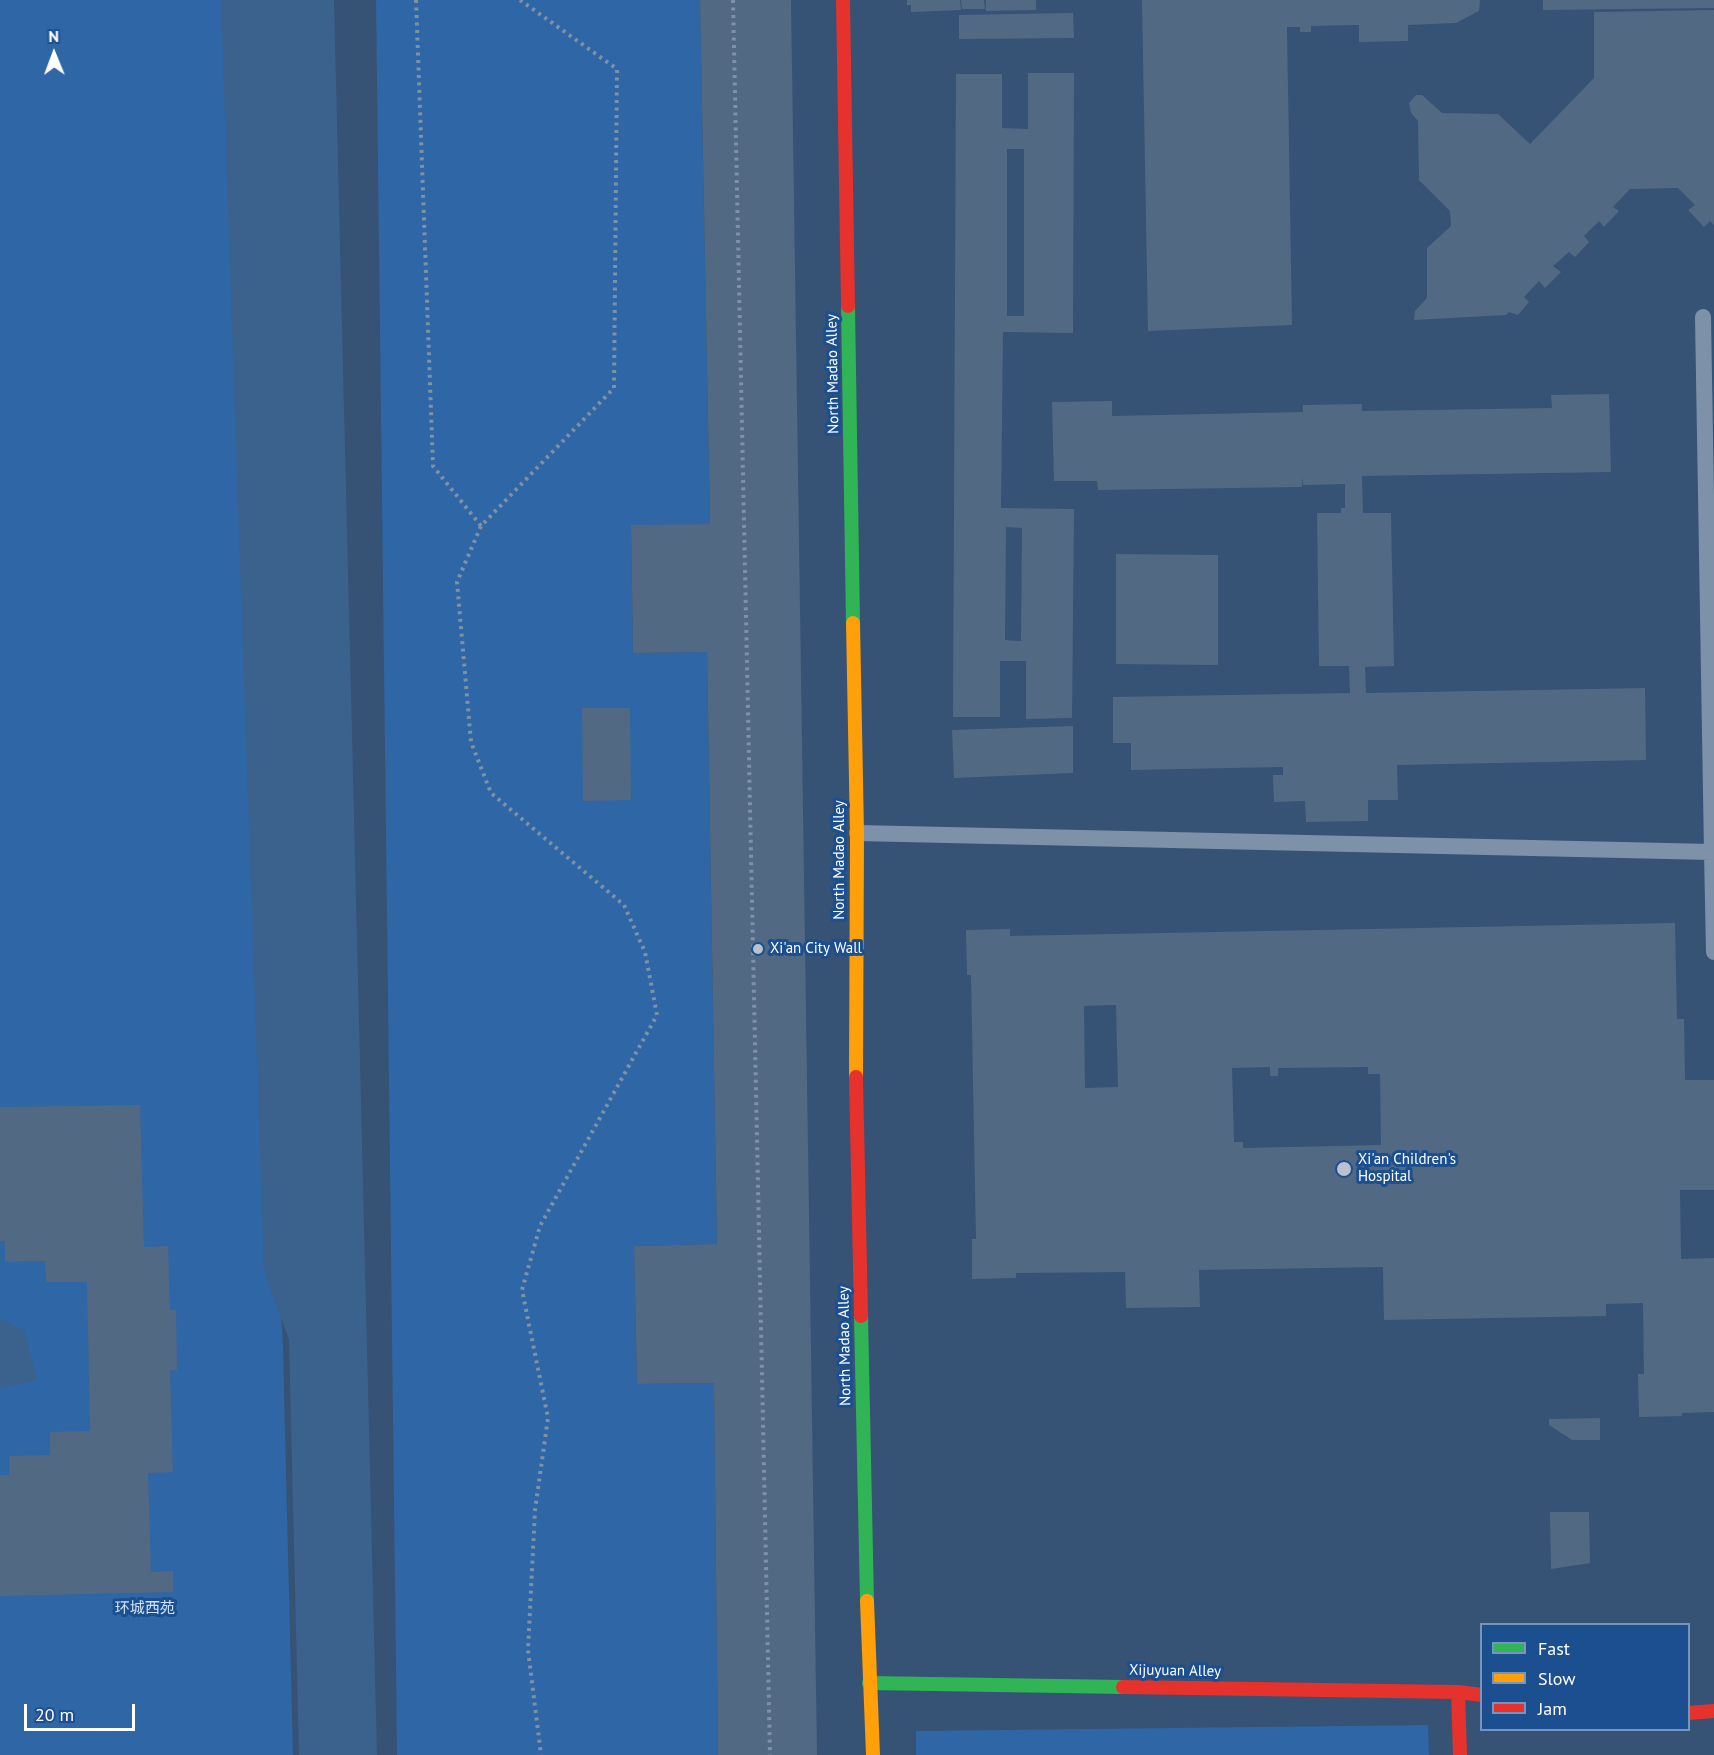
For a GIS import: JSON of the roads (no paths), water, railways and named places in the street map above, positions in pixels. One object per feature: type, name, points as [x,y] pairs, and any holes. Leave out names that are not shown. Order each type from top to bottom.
[{"type":"street","name":"North Madao Alley","points":[[843,0],[857,833],[856,1089],[869,1683],[873,1755]]},
{"type":"street","name":"Xijuyuan Alley","points":[[869,1683],[1458,1692],[1480,1695]]},
{"type":"street","points":[[1458,1692],[1460,1755]]},
{"type":"street","points":[[1690,1713],[1714,1712]]},
{"type":"lane","points":[[1703,317],[1714,952]]},
{"type":"lane","points":[[857,833],[1712,852]]},
{"type":"place","name":"Xi'an City Wall","points":[[758,949]]},
{"type":"place","name":"Xi'an Children's Hospital","points":[[1344,1169]]},
{"type":"park label","name":"环城西苑","points":[[145,1609]]}]
